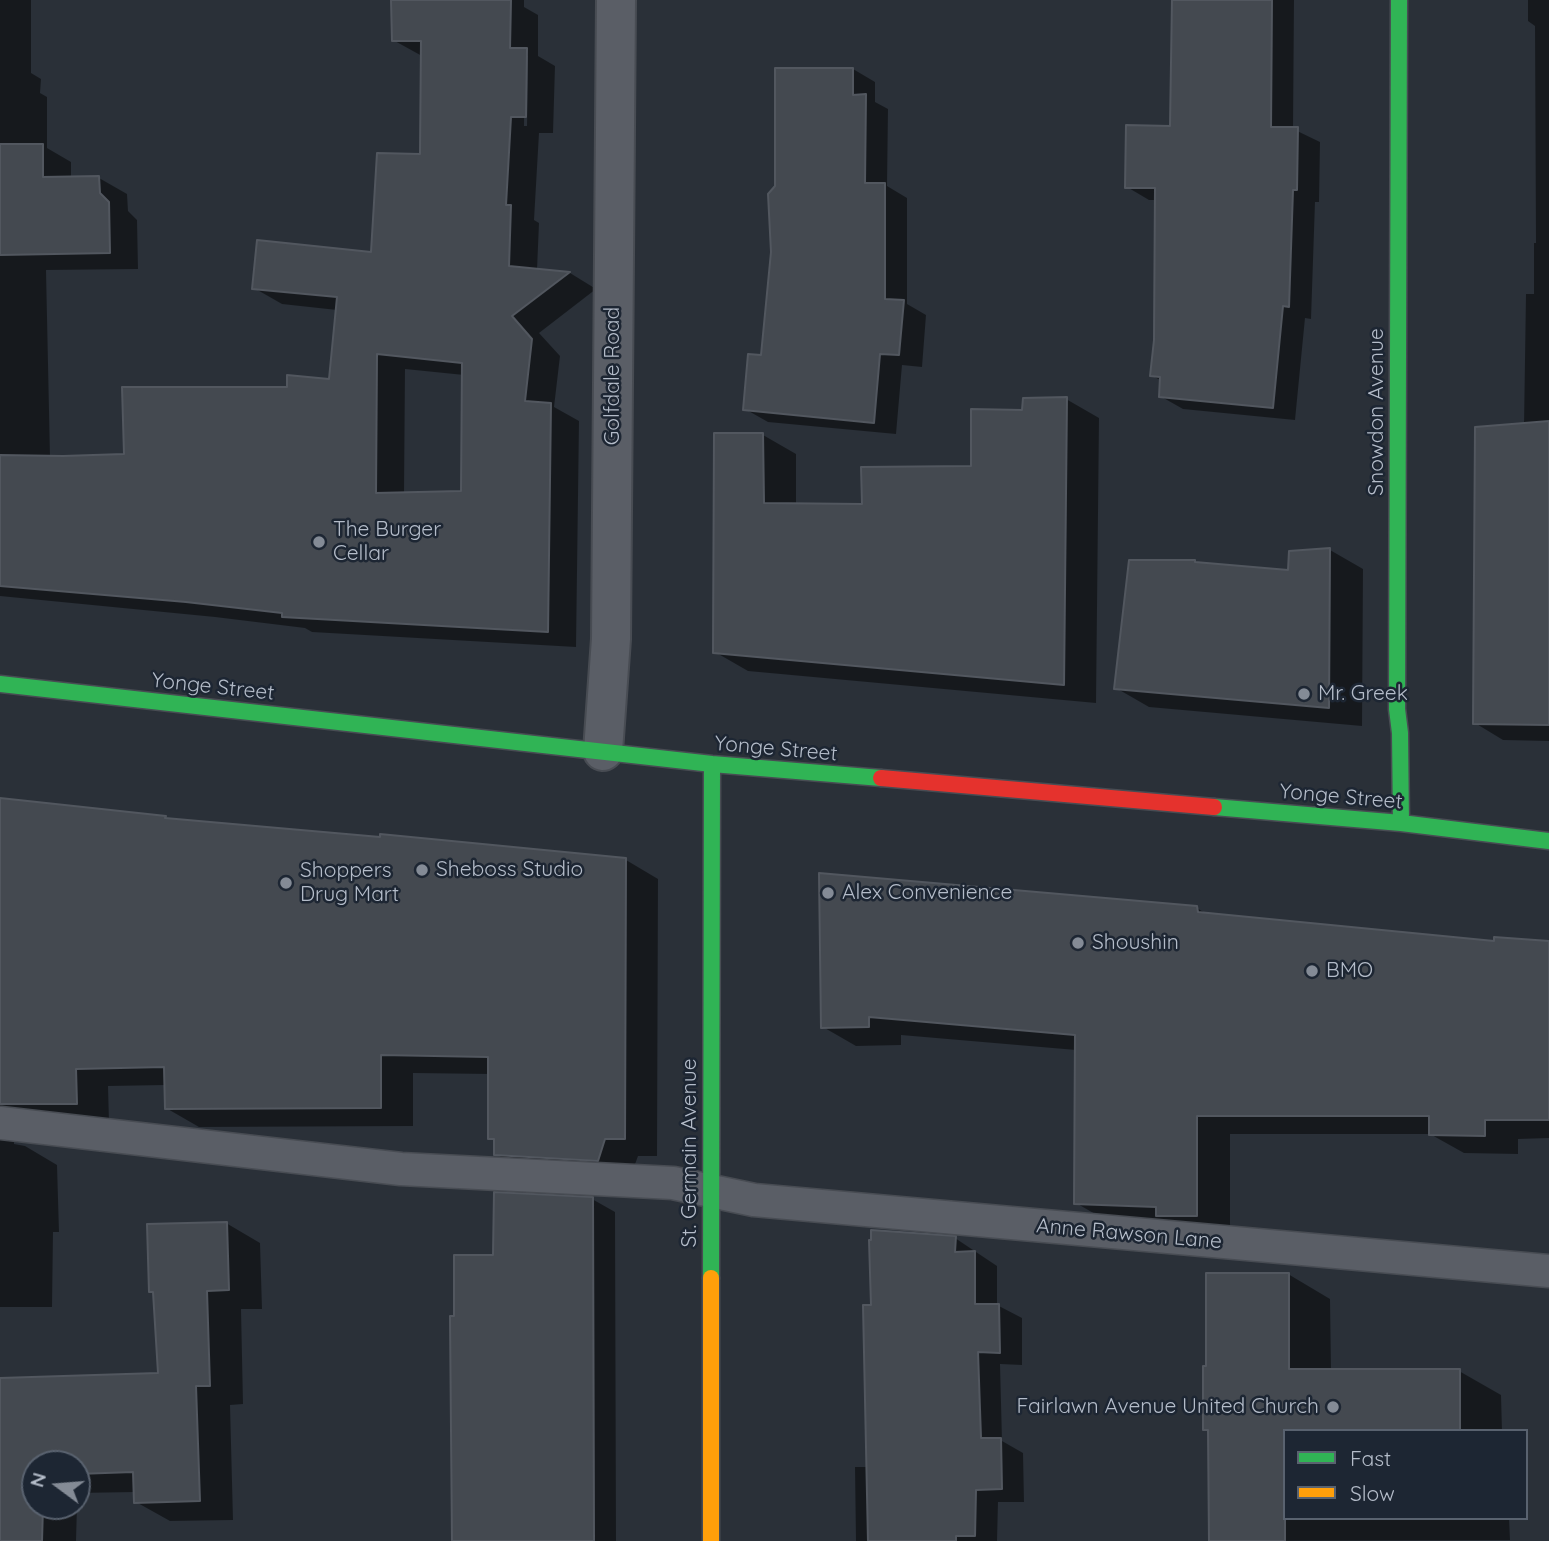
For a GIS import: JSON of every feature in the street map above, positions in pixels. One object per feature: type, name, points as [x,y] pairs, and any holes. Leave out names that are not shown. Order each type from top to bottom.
[{"type":"street","name":"Golfdale Road","points":[[603,751],[611,639],[616,0]]},
{"type":"street","name":"Snowdon Avenue","points":[[1399,0],[1397,709],[1400,733],[1401,823]]},
{"type":"street","name":"Yonge Street","points":[[0,684],[712,765],[1401,823],[1549,841]]},
{"type":"street","name":"St. Germain Avenue","points":[[711,1541],[712,765]]},
{"type":"lane","name":"Anne Rawson Lane","points":[[0,1123],[401,1169],[673,1183],[754,1200],[1549,1271]]},
{"type":"building","points":[[391,0],[511,0],[510,48],[527,48],[526,117],[511,117],[506,205],[511,205],[509,266],[570,272],[512,316],[532,339],[525,401],[551,403],[548,632],[282,617],[282,613],[186,602],[0,586],[0,455],[124,454],[122,387],[287,387],[287,375],[329,379],[337,297],[252,289],[257,240],[371,252],[377,153],[420,154],[421,41],[392,41]],"holes":[[[377,354],[462,363],[461,491],[376,493]]]},
{"type":"building","points":[[1172,0],[1272,0],[1271,127],[1298,127],[1297,190],[1293,190],[1289,307],[1283,306],[1273,408],[1159,397],[1160,377],[1150,376],[1154,340],[1155,188],[1125,188],[1126,125],[1170,126]]},
{"type":"building","points":[[775,68],[853,68],[853,95],[866,94],[865,183],[885,183],[885,299],[904,300],[899,355],[880,354],[874,423],[743,410],[748,354],[761,355],[771,252],[768,194],[775,186]]},
{"type":"building","points":[[0,144],[43,144],[43,177],[99,176],[100,193],[109,202],[110,253],[0,255]]},
{"type":"building","points":[[1067,397],[1064,685],[713,653],[714,433],[763,433],[764,503],[862,504],[861,467],[971,466],[971,409],[1022,410],[1023,398]]},
{"type":"building","points":[[1549,421],[1549,725],[1473,724],[1475,427]]},
{"type":"building","points":[[1330,548],[1329,708],[1114,689],[1129,560],[1195,560],[1288,570],[1289,551]]},
{"type":"building","points":[[0,798],[166,816],[165,818],[380,837],[380,834],[626,858],[625,1139],[605,1139],[598,1161],[494,1155],[494,1139],[488,1139],[488,1057],[381,1055],[381,1108],[165,1109],[164,1067],[76,1069],[77,1104],[0,1104]]},
{"type":"building","points":[[819,873],[1197,906],[1198,912],[1494,941],[1494,937],[1549,941],[1549,1120],[1485,1120],[1485,1136],[1429,1135],[1429,1116],[1197,1116],[1197,1216],[1156,1216],[1156,1207],[1074,1204],[1075,1035],[869,1017],[869,1027],[821,1028]]},
{"type":"building","points":[[494,1192],[593,1197],[594,1541],[452,1541],[450,1316],[454,1316],[454,1255],[493,1255]]},
{"type":"building","points":[[227,1222],[229,1290],[207,1291],[210,1386],[196,1386],[200,1501],[134,1503],[133,1472],[91,1474],[91,1450],[21,1450],[21,1520],[43,1520],[42,1541],[0,1541],[0,1378],[158,1373],[153,1292],[149,1292],[147,1224]]},
{"type":"building","points":[[871,1230],[956,1236],[955,1252],[975,1251],[975,1304],[999,1304],[1000,1353],[978,1352],[981,1438],[1001,1438],[1002,1489],[976,1490],[975,1536],[956,1536],[956,1541],[868,1541],[863,1305],[871,1305]]},
{"type":"building","name":"Fairlawn Avenue United Church","points":[[1206,1273],[1289,1273],[1289,1369],[1460,1369],[1460,1429],[1283,1429],[1285,1541],[1209,1541],[1208,1430],[1203,1430],[1203,1366],[1206,1366]]},
{"type":"traffic: fast","points":[[1399,0],[1397,709],[1400,733],[1401,823]]},
{"type":"traffic: fast","points":[[0,684],[712,764],[881,778]]},
{"type":"traffic: fast","points":[[711,1278],[712,764]]},
{"type":"traffic: fast","points":[[1214,807],[1401,823],[1549,841]]},
{"type":"traffic: slow","points":[[711,1278],[711,1541]]},
{"type":"traffic: jam","points":[[881,778],[1214,807]]},
{"type":"place","name":"The Burger Cellar","points":[[319,542]]},
{"type":"place","name":"Mr. Greek","points":[[1304,694]]},
{"type":"place","name":"Sheboss Studio","points":[[422,870]]},
{"type":"place","name":"Shoppers Drug Mart","points":[[286,883]]},
{"type":"place","name":"Alex Convenience","points":[[828,893]]},
{"type":"place","name":"Shoushin","points":[[1078,943]]},
{"type":"place","name":"BMO","points":[[1312,971]]},
{"type":"place","name":"Fairlawn Avenue United Church","points":[[1333,1407]]}]
